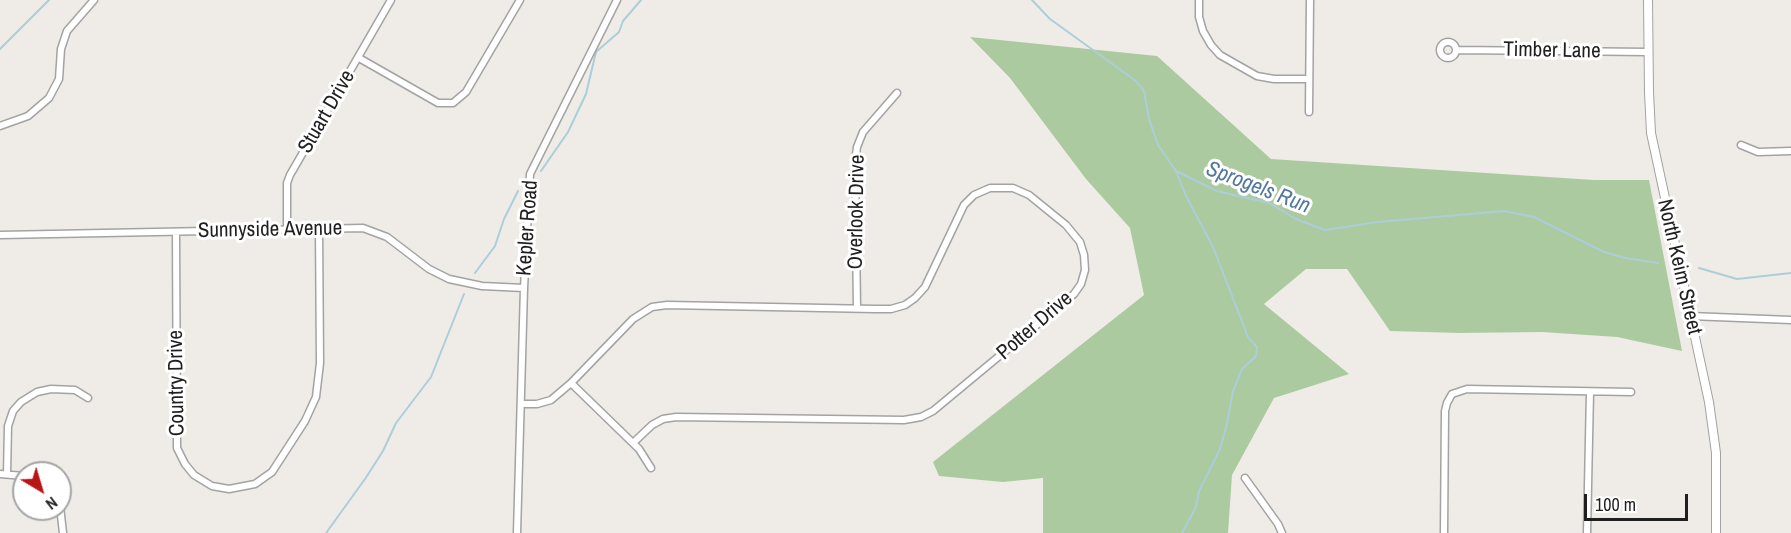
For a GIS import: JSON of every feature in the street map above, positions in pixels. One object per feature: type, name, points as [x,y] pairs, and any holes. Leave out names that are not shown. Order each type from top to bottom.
[{"type":"street","points":[[0,126],[28,116],[49,98],[59,79],[62,49],[67,31],[94,0]]},
{"type":"street","name":"Stuart Drive","points":[[287,230],[287,183],[290,175],[391,0]]},
{"type":"street","points":[[359,58],[438,103],[453,103],[466,92],[520,0]]},
{"type":"street","name":"Kepler Road","points":[[521,404],[530,174],[617,0]]},
{"type":"street","points":[[1199,0],[1199,17],[1203,31],[1220,55],[1243,69],[1263,77],[1309,79]]},
{"type":"street","points":[[1309,112],[1310,0]]},
{"type":"street","name":"North Keim Street","points":[[1648,0],[1649,112],[1653,144],[1709,402],[1714,435],[1716,533]]},
{"type":"street","name":"Timber Lane","points":[[1456,50],[1648,52]]},
{"type":"street","name":"Overlook Drive","points":[[856,308],[855,162],[857,147],[863,132],[897,93]]},
{"type":"street","points":[[1741,145],[1758,152],[1791,151]]},
{"type":"street","name":"Potter Drive","points":[[521,404],[537,404],[551,400],[571,383],[633,319],[652,308],[667,305],[891,309],[905,305],[915,298],[927,283],[962,208],[974,195],[990,188],[1013,188],[1029,195],[1071,230],[1080,242],[1084,255],[1084,270],[1081,284],[1070,299],[933,411],[921,417],[904,420],[676,417],[663,419],[652,425],[633,443]]},
{"type":"street","name":"Sunnyside Avenue","points":[[0,235],[352,228],[372,230],[396,243],[429,269],[449,279],[482,286],[524,288]]},
{"type":"street","name":"Country Drive","points":[[176,232],[177,448],[194,475],[212,486],[229,489],[255,484],[272,472],[305,421],[316,397],[320,363],[319,229]]},
{"type":"street","points":[[1690,316],[1791,320]]},
{"type":"street","points":[[571,383],[633,443],[644,455],[651,468]]},
{"type":"street","points":[[3,474],[8,426],[11,416],[21,402],[37,392],[51,389],[75,390],[88,398]]},
{"type":"street","points":[[1444,533],[1445,411],[1452,394],[1467,389],[1630,392]]},
{"type":"street","points":[[1587,533],[1590,392]]},
{"type":"street","points":[[517,533],[521,404]]},
{"type":"street","points":[[1245,478],[1282,533]]},
{"type":"green space","points":[[970,37],[1157,56],[1271,159],[1594,180],[1649,180],[1682,351],[1617,337],[1542,332],[1390,331],[1347,269],[1306,269],[1264,304],[1349,374],[1274,398],[1232,475],[1228,533],[1043,533],[1043,478],[1003,482],[939,476],[933,462],[1144,295],[1130,228],[1086,179],[1010,78]]},
{"type":"waterway","points":[[0,49],[49,0]]},
{"type":"waterway","points":[[541,171],[568,132],[586,94],[596,52],[619,32],[623,21],[641,0]]},
{"type":"waterway","name":"Sprogels Run","points":[[1032,0],[1050,19],[1136,81],[1144,91],[1149,119],[1158,145],[1176,171],[1217,191],[1269,203],[1296,219],[1325,230],[1378,222],[1504,211],[1534,217],[1604,252],[1658,263]]},
{"type":"waterway","points":[[1176,171],[1186,196],[1213,247],[1248,337],[1257,347],[1256,356],[1242,369],[1233,391],[1220,449],[1199,491],[1196,507],[1182,533]]},
{"type":"waterway","points":[[475,273],[495,246],[504,219],[518,191]]},
{"type":"waterway","name":"Sprogels Run","points":[[1699,268],[1737,279],[1791,273]]},
{"type":"waterway","points":[[326,533],[383,451],[396,423],[431,377],[464,294]]}]
